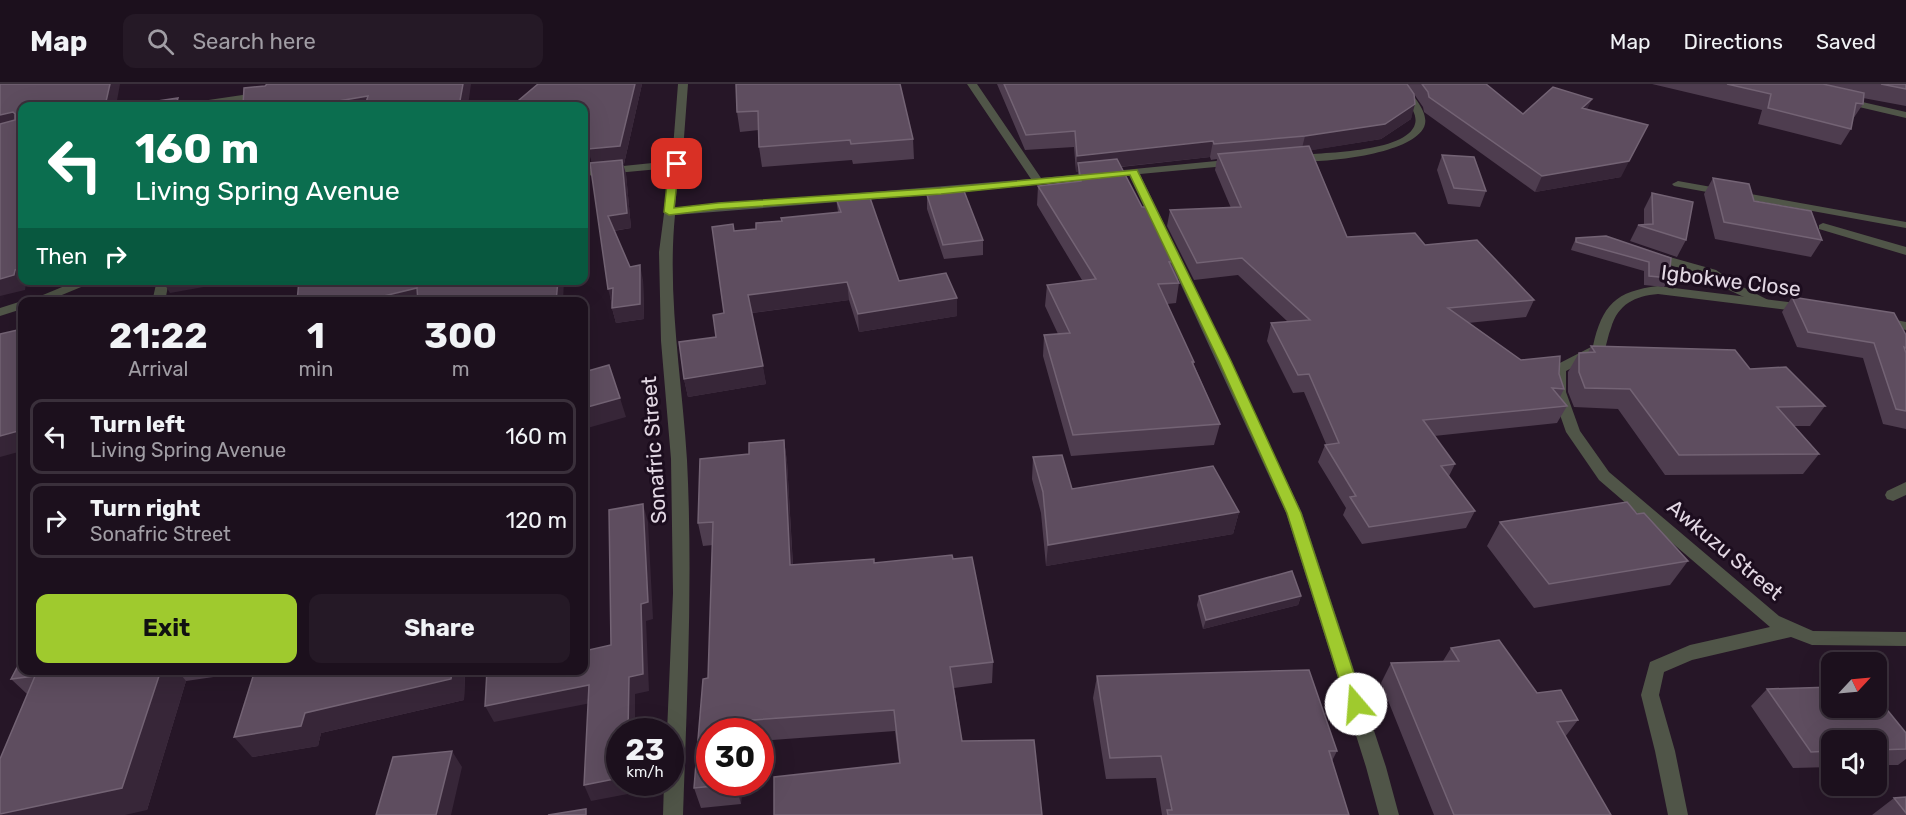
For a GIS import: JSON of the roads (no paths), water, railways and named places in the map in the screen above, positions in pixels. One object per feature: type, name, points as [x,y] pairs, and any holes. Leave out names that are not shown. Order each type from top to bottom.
[{"type":"street","points":[[257,102],[266,84]]},
{"type":"street","name":"Sonafric Street","points":[[673,815],[682,593],[679,459],[667,330],[664,252],[673,174],[677,164],[683,84]]},
{"type":"street","points":[[972,84],[1037,180]]},
{"type":"street","points":[[1282,159],[1379,149],[1407,142],[1414,137],[1420,125],[1419,115],[1399,84]]},
{"type":"street","points":[[215,102],[262,95]]},
{"type":"street","points":[[1836,100],[1906,115]]},
{"type":"street","points":[[669,212],[718,206],[941,191],[1037,180],[1247,162]]},
{"type":"street","points":[[588,173],[677,164]]},
{"type":"street","points":[[1133,172],[1225,361],[1294,513],[1376,767],[1389,815]]},
{"type":"street","points":[[1678,184],[1906,225]]},
{"type":"street","points":[[1823,227],[1906,251]]},
{"type":"street","points":[[1639,251],[1712,273],[1733,287],[1768,303]]},
{"type":"street","points":[[46,297],[78,285]]},
{"type":"street","name":"Igbokwe Close","points":[[1564,409],[1559,392],[1558,369],[1599,348],[1604,324],[1612,308],[1627,296],[1658,290],[1813,310]]},
{"type":"street","points":[[0,312],[18,306]]},
{"type":"street","points":[[1868,319],[1906,326]]},
{"type":"street","name":"Awkuzu Street","points":[[1564,409],[1573,432],[1604,476],[1773,621],[1812,638],[1906,639]]},
{"type":"street","points":[[1677,815],[1665,751],[1650,695],[1656,667],[1690,653],[1790,630]]}]
